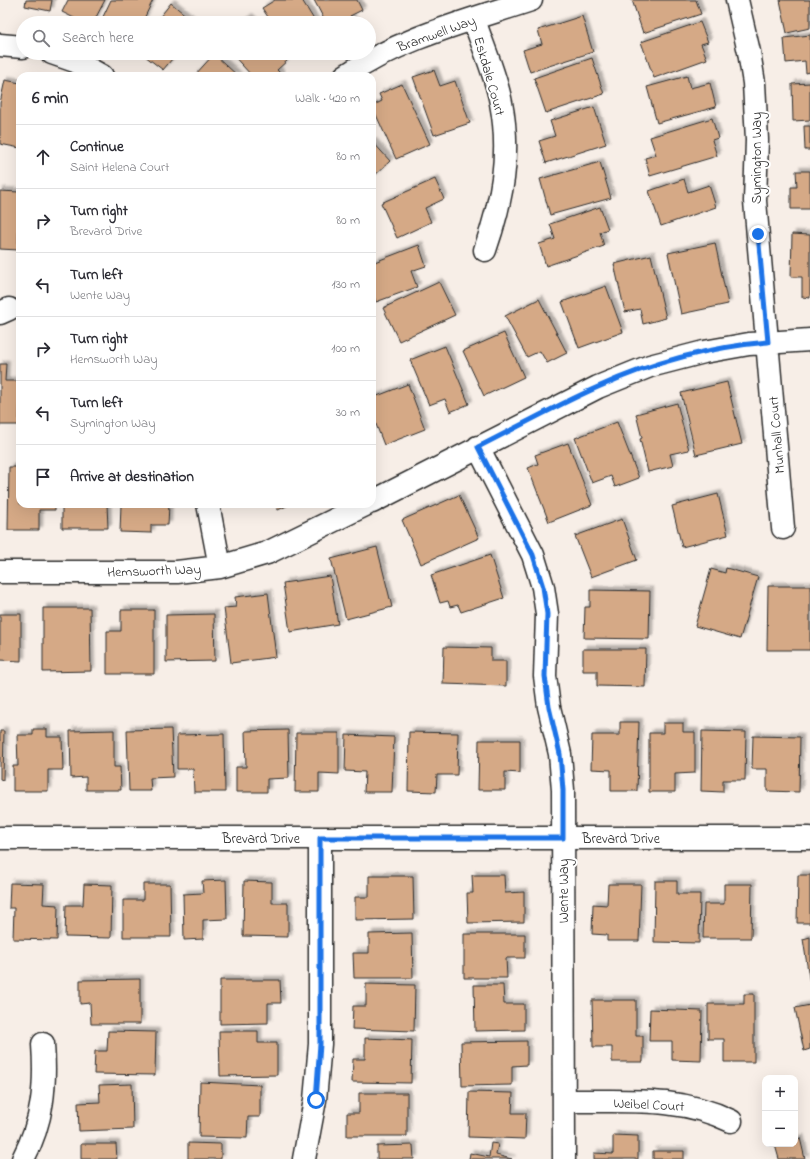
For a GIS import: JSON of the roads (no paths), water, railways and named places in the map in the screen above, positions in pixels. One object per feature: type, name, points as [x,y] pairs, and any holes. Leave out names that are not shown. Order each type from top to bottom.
[{"type":"street","name":"Bramwell Way","points":[[376,57],[396,47],[531,0]]},
{"type":"street","name":"Symington Way","points":[[737,0],[749,52],[754,83],[757,140],[755,201],[768,342]]},
{"type":"street","name":"Eskdale Court","points":[[474,20],[501,104],[506,146],[504,180],[498,213],[485,250]]},
{"type":"street","points":[[0,45],[16,46]]},
{"type":"street","points":[[72,60],[95,72]]},
{"type":"street","name":"Bramwell Way","points":[[351,72],[371,60]]},
{"type":"street","points":[[376,500],[598,387],[650,366],[704,352],[768,342],[810,340]]},
{"type":"street","name":"Munhall Court","points":[[768,342],[783,528]]},
{"type":"street","name":"Wente Way","points":[[478,447],[533,555],[543,587],[547,614],[545,676],[549,707],[560,754],[563,790],[564,1159]]},
{"type":"street","points":[[209,508],[220,567]]},
{"type":"street","name":"Hemsworth Way","points":[[0,572],[176,572],[220,567],[267,553],[359,508]]},
{"type":"street","name":"Brevard Drive","points":[[0,838],[810,838]]},
{"type":"street","points":[[304,1159],[316,1100],[320,1044],[320,838]]},
{"type":"street","points":[[23,1159],[32,1142],[42,1110],[45,1075],[43,1044]]},
{"type":"street","name":"Weibel Court","points":[[564,1101],[666,1102],[693,1106],[731,1121]]}]
